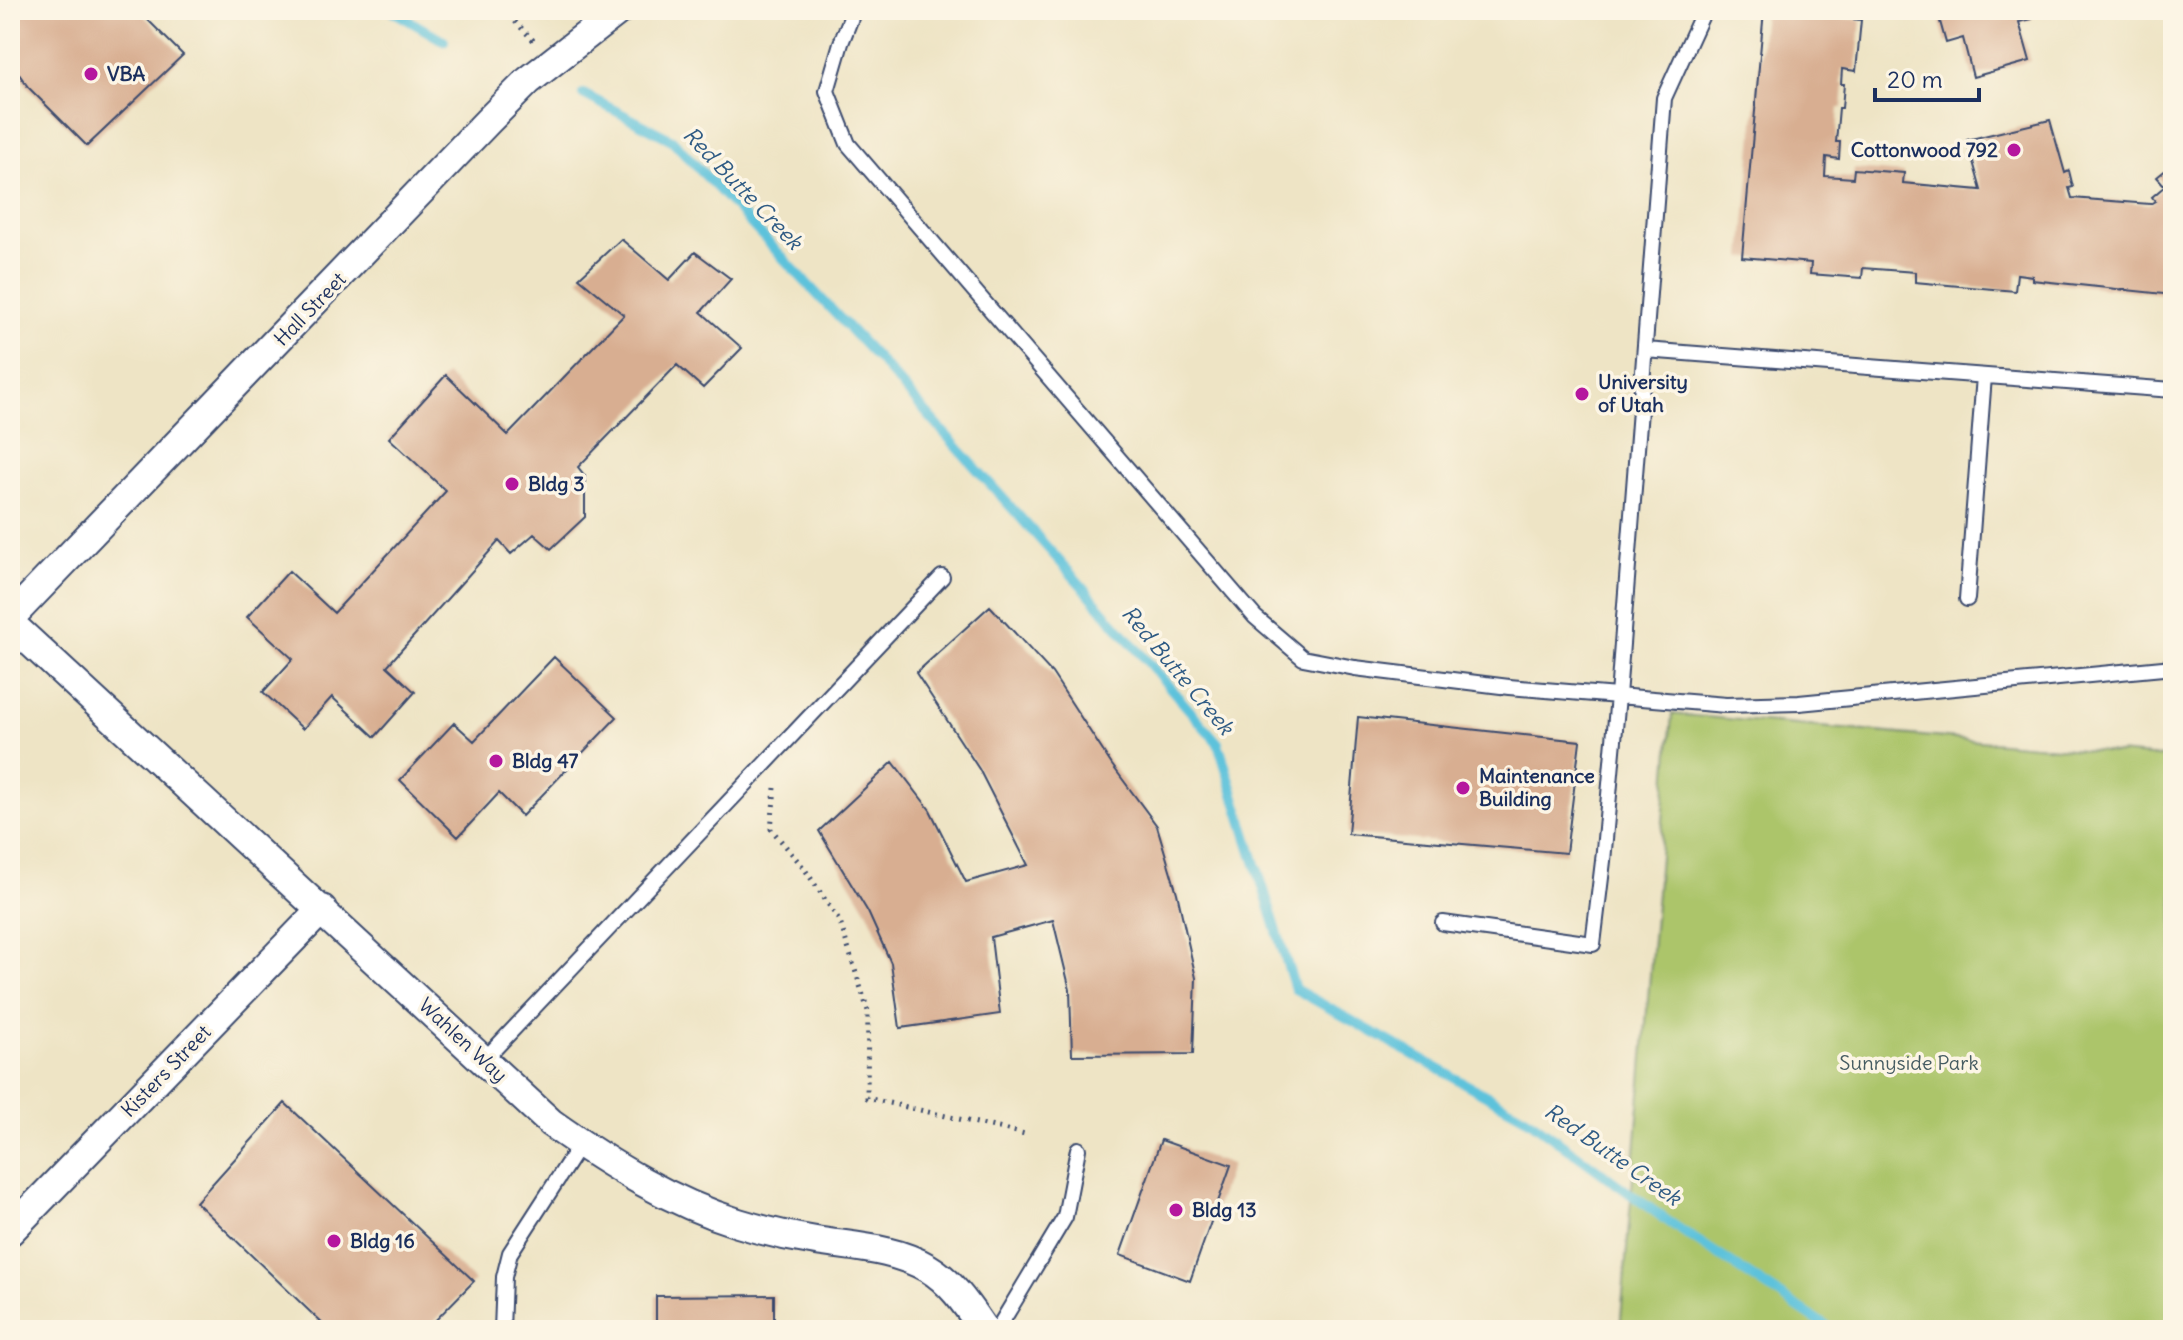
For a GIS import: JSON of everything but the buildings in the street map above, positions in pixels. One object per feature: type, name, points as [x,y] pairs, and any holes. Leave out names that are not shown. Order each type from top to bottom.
[{"type":"street","name":"Hall Street","points":[[10,621],[498,111],[528,81],[619,10]]},
{"type":"street","name":"Wahlen Way","points":[[10,621],[551,1123],[652,1187],[737,1223],[783,1235],[873,1249],[908,1258],[930,1269],[961,1295],[984,1330]]},
{"type":"street","name":"Kisters Street","points":[[10,1231],[322,909]]},
{"type":"lane","points":[[854,10],[827,91],[848,144],[1255,617],[1303,658],[1355,668],[1726,705],[1799,703],[2173,667]]},
{"type":"lane","points":[[1443,923],[1593,944],[1618,696],[1664,98],[1701,10]]},
{"type":"lane","points":[[1645,350],[2173,390]]},
{"type":"lane","points":[[1967,599],[1984,376]]},
{"type":"lane","points":[[484,1060],[942,577]]},
{"type":"lane","points":[[502,1330],[504,1277],[510,1253],[581,1143]]},
{"type":"lane","points":[[997,1330],[1065,1217],[1078,1149]]},
{"type":"path","points":[[504,10],[537,44]]},
{"type":"path","points":[[775,788],[771,829],[804,868],[840,922],[868,1011],[867,1098],[1025,1134]]},
{"type":"green space","name":"Sunnyside Park","points":[[1672,714],[2173,758],[2173,1330],[1620,1330]]},
{"type":"waterway","name":"Red Butte Creek","points":[[391,10],[444,41]]},
{"type":"waterway","name":"Red Butte Creek","points":[[583,94],[672,140],[877,358],[1218,743],[1295,989],[1525,1117],[1669,1222],[1832,1330]]},
{"type":"place","name":"VBA","points":[[91,74]]},
{"type":"place","name":"Cottonwood 792","points":[[2014,150]]},
{"type":"place","name":"University of Utah","points":[[1582,394]]},
{"type":"place","name":"Bldg 3","points":[[512,484]]},
{"type":"place","name":"Bldg 47","points":[[496,761]]},
{"type":"place","name":"Maintenance Building","points":[[1463,788]]},
{"type":"place","name":"Bldg 13","points":[[1176,1210]]},
{"type":"place","name":"Bldg 16","points":[[334,1241]]}]
